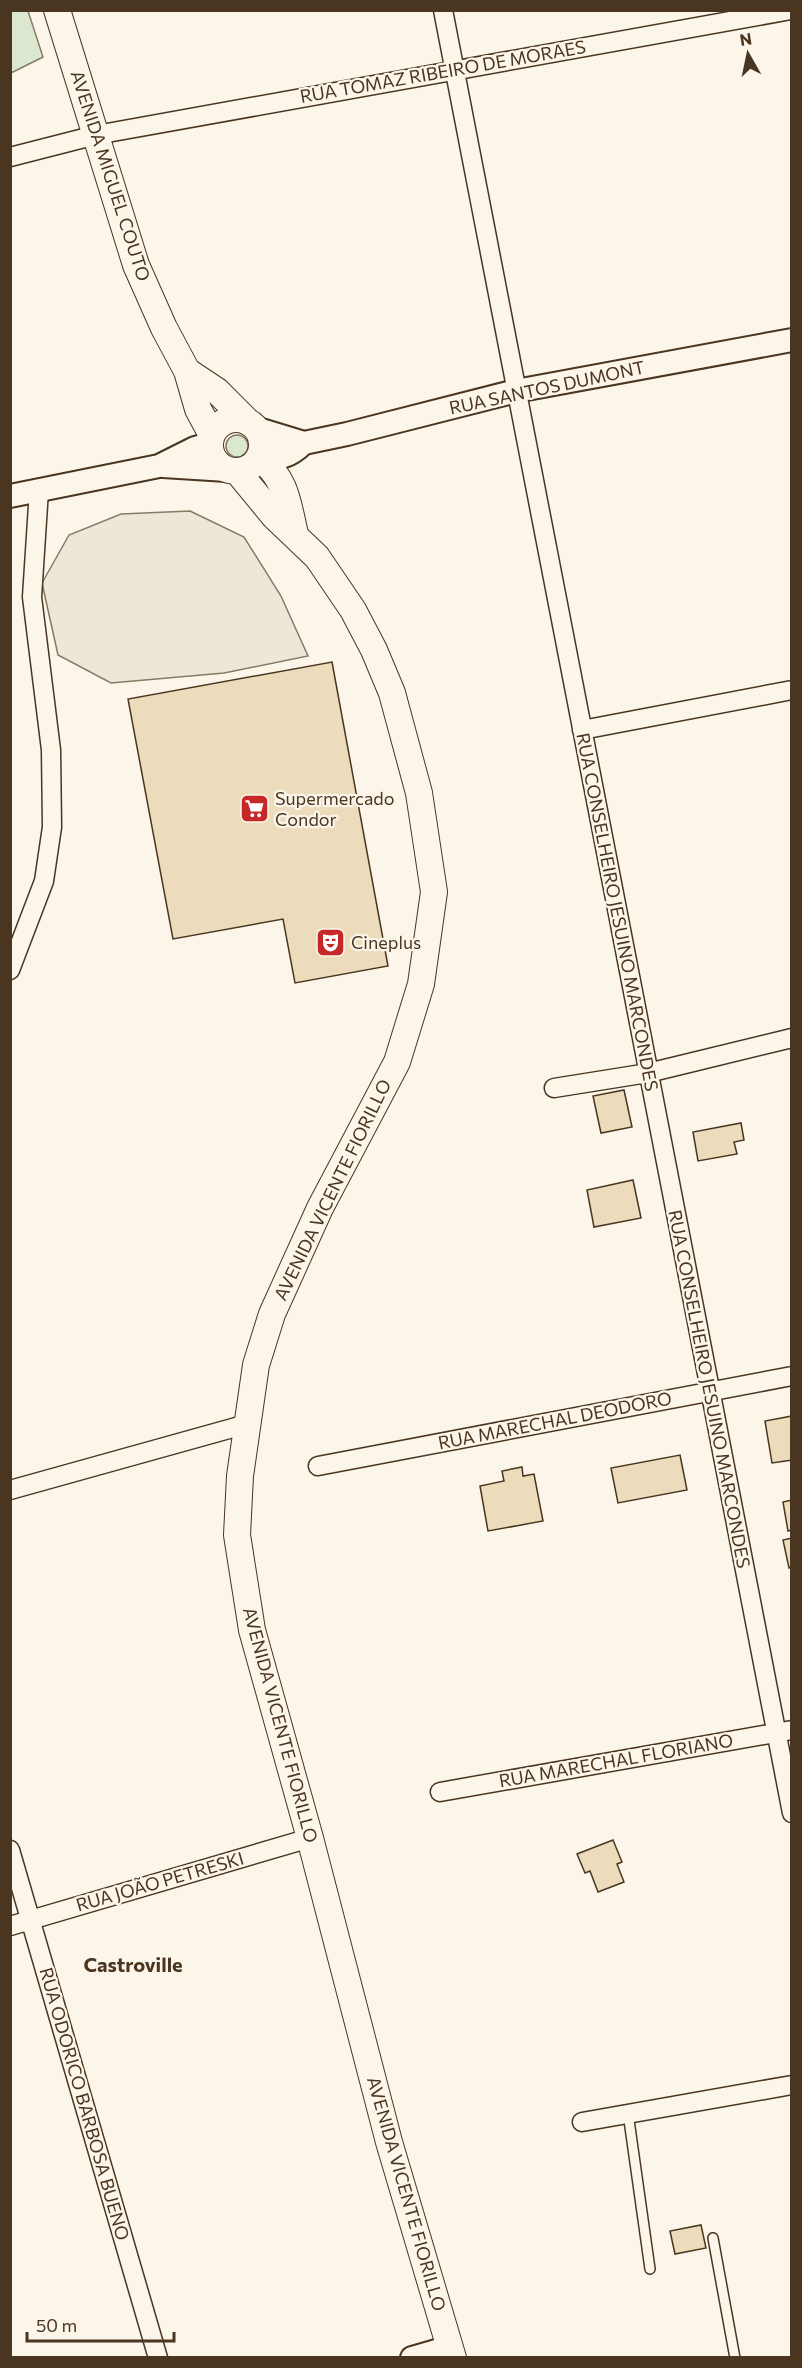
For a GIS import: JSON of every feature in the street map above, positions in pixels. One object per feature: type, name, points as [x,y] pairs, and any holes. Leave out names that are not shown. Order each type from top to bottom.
[{"type":"main road","name":"AVENIDA MIGUEL COUTO","points":[[57,10],[136,265],[164,328],[188,371]]},
{"type":"main road","points":[[188,371],[205,381],[253,425],[262,437],[261,456],[252,466],[232,471],[214,460],[188,371]]},
{"type":"main road","points":[[210,440],[222,422],[231,419],[253,425]]},
{"type":"main road","points":[[261,456],[275,471],[285,492],[295,534]]},
{"type":"main road","name":"AVENIDA VICENTE FIORILLO","points":[[232,471],[317,556],[352,610],[374,650],[392,693],[419,793],[434,892],[421,984],[397,1062],[320,1208],[272,1314],[256,1365],[240,1476],[237,1534],[252,1630],[310,1838],[390,2142],[452,2352]]},
{"type":"street","name":"RUA CONSELHEIRO JESUINO MARCONDES","points":[[443,10],[710,1392],[783,1731],[792,1813]]},
{"type":"street","name":"RUA TOMAZ RIBEIRO DE MORAES","points":[[10,157],[96,135],[791,10]]},
{"type":"street","name":"RUA SANTOS DUMONT","points":[[304,443],[348,434],[516,390],[792,340]]},
{"type":"street","points":[[253,425],[304,443],[293,454],[284,458],[261,456]]},
{"type":"street","points":[[159,466],[210,440]]},
{"type":"street","points":[[10,496],[159,466],[232,471]]},
{"type":"street","points":[[10,970],[44,881],[52,827],[51,750],[32,597],[39,490]]},
{"type":"street","points":[[582,730],[792,690]]},
{"type":"street","points":[[554,1088],[648,1073],[792,1038]]},
{"type":"street","name":"RUA MARECHAL DEODORO","points":[[318,1466],[792,1376]]},
{"type":"street","points":[[10,1490],[247,1424]]},
{"type":"street","name":"RUA MARECHAL FLORIANO","points":[[440,1791],[783,1731]]},
{"type":"street","name":"RUA JOÃO PETRESKI","points":[[10,1926],[310,1838]]},
{"type":"street","name":"RUA ODORICO BARBOSA BUENO","points":[[10,1850],[158,2358]]},
{"type":"street","points":[[582,2122],[792,2085]]},
{"type":"street","points":[[412,2358],[452,2352]]},
{"type":"lane","points":[[628,2113],[650,2269]]},
{"type":"lane","points":[[713,2238],[735,2358]]},
{"type":"green space","points":[[11,10],[28,11],[43,57],[11,73]]},
{"type":"green space","points":[[233,435],[241,435],[248,442],[248,450],[241,457],[233,457],[226,450],[226,442]]},
{"type":"shaded area","points":[[190,511],[244,537],[281,596],[308,656],[224,673],[111,683],[58,655],[42,583],[69,535],[121,514]]},
{"type":"building","name":"Supermercado Condor","points":[[332,662],[388,966],[295,983],[283,919],[173,939],[128,699]]},
{"type":"building","points":[[624,1090],[632,1127],[601,1133],[593,1096]]},
{"type":"building","points":[[741,1123],[744,1140],[734,1142],[737,1154],[698,1161],[693,1132]]},
{"type":"building","points":[[633,1180],[641,1218],[594,1227],[587,1190]]},
{"type":"building","points":[[792,1416],[792,1460],[772,1463],[765,1421]]},
{"type":"building","points":[[680,1455],[687,1490],[618,1503],[611,1468]]},
{"type":"building","points":[[522,1467],[523,1476],[534,1474],[543,1521],[488,1531],[480,1486],[504,1481],[502,1471]]},
{"type":"building","points":[[792,1500],[792,1530],[788,1531],[783,1502]]},
{"type":"building","points":[[792,1538],[792,1567],[789,1568],[783,1540]]},
{"type":"building","points":[[613,1840],[622,1862],[617,1864],[624,1882],[598,1892],[590,1871],[585,1873],[577,1854]]},
{"type":"building","points":[[701,2225],[706,2248],[675,2254],[670,2231]]},
{"type":"place","name":"Supermercado Condor","points":[[254,809]]},
{"type":"place","name":"Cineplus","points":[[330,943]]},
{"type":"district","name":"Castroville","points":[[133,1965]]}]
